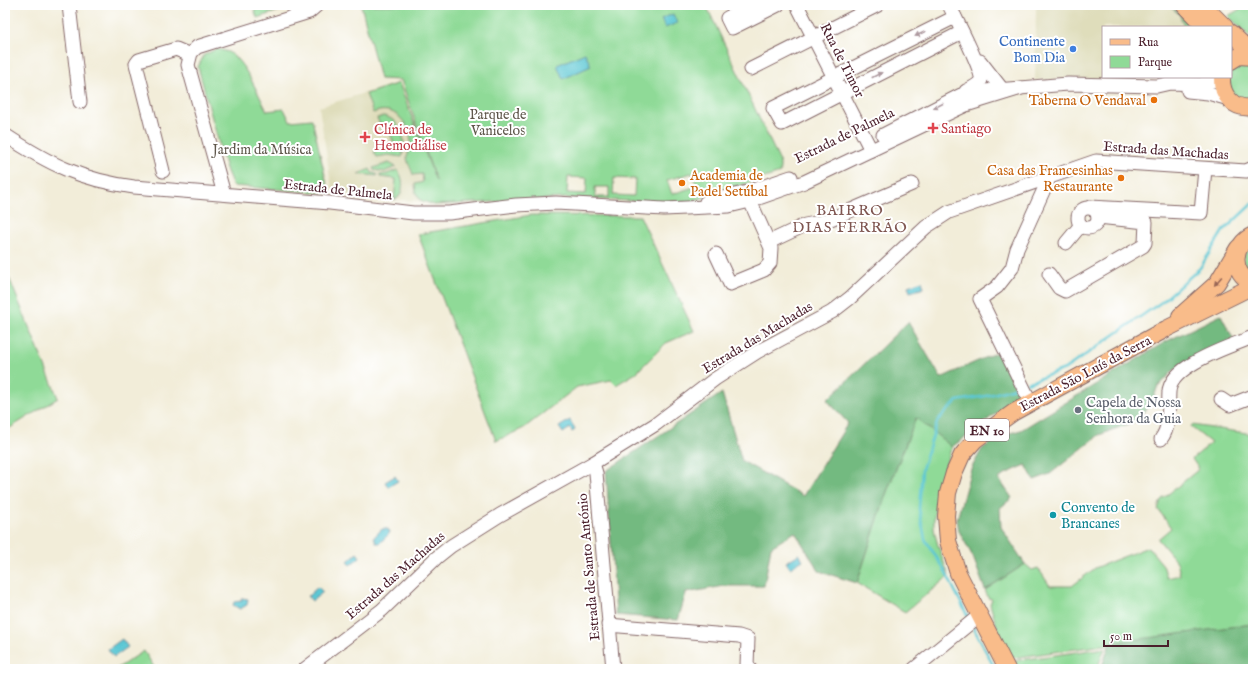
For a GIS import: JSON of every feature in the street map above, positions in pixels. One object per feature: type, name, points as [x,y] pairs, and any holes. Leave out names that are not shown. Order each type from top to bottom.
[{"type":"main road","points":[[1184,5],[1204,26]]},
{"type":"main road","points":[[1202,5],[1224,26]]},
{"type":"main road","points":[[1232,34],[1253,56]]},
{"type":"main road","points":[[1232,60],[1239,56],[1253,56]]},
{"type":"main road","points":[[1222,78],[1224,93],[1229,99],[1236,106],[1250,110]]},
{"type":"main road","name":"EN 10","points":[[1238,248],[1252,234]]},
{"type":"main road","points":[[1238,248],[1236,257],[1237,265],[1244,277],[1253,283]]},
{"type":"main road","name":"Estrada São Luís da Serra","points":[[1166,329],[1217,283],[1238,248]]},
{"type":"main road","name":"Estrada São Luís da Serra","points":[[1007,669],[958,573],[950,553],[946,529],[948,493],[957,464],[962,455],[975,440],[997,422],[1166,329],[1253,286]]},
{"type":"street","points":[[69,5],[80,102]]},
{"type":"street","points":[[224,194],[188,65],[190,55],[197,47],[309,12],[317,5]]},
{"type":"street","points":[[755,5],[728,18],[732,28],[778,5]]},
{"type":"street","name":"Rua de Timor","points":[[797,5],[869,146]]},
{"type":"street","points":[[751,69],[878,5]]},
{"type":"street","points":[[949,5],[969,46],[981,80],[961,95]]},
{"type":"street","points":[[955,17],[773,108],[782,124],[962,32]]},
{"type":"street","points":[[899,45],[906,60]]},
{"type":"street","points":[[969,46],[1002,89]]},
{"type":"street","points":[[163,171],[136,64],[139,60],[176,49],[190,55]]},
{"type":"street","name":"Estrada de Palmela","points":[[1157,86],[1170,83],[1200,84],[1222,78]]},
{"type":"street","name":"Estrada de Palmela","points":[[869,146],[961,95],[973,92],[1068,84],[1157,86],[1169,89],[1208,93],[1229,99]]},
{"type":"street","name":"Estrada de Palmela","points":[[5,135],[47,160],[82,177],[108,184],[413,213],[449,213],[516,205],[556,204],[679,209],[729,206],[749,196],[966,105],[1021,88]]},
{"type":"street","name":"Estrada das Machadas","points":[[306,669],[382,610],[436,558],[451,546],[500,515],[593,463],[656,424],[715,379],[758,352],[832,312],[850,298],[926,227],[949,212],[1096,161],[1251,172]]},
{"type":"street","points":[[1094,212],[1201,212],[1204,169]]},
{"type":"street","points":[[1031,403],[980,299],[997,288],[1012,268],[1017,249],[1050,176]]},
{"type":"street","points":[[769,242],[805,226],[826,221],[912,184]]},
{"type":"street","points":[[716,254],[730,284],[767,267],[772,260],[769,242],[749,196]]},
{"type":"street","points":[[1049,274],[1059,288],[1065,291],[1143,246],[1145,243],[1146,222],[1094,212],[1083,208],[1079,213],[1078,219],[1081,225],[1066,243]]},
{"type":"street","points":[[1161,439],[1167,426],[1170,383],[1176,375],[1214,352],[1253,338]]},
{"type":"street","points":[[1221,399],[1230,404],[1253,396]]},
{"type":"street","name":"Estrada de Santo António","points":[[593,463],[596,473],[613,669]]},
{"type":"street","points":[[914,669],[980,615]]},
{"type":"street","points":[[608,624],[739,636],[748,640],[747,665],[750,669]]},
{"type":"shaded area","points":[[1036,5],[1170,5],[1188,20],[1192,26],[1102,26],[1102,78],[1149,78],[1035,80]]},
{"type":"shaded area","points":[[400,82],[444,203],[341,196],[342,191],[332,190],[319,107]]},
{"type":"green space","points":[[253,5],[297,5],[257,18]]},
{"type":"green space","name":"Parque de Vanicelos","points":[[361,5],[665,5],[666,7],[671,5],[706,5],[780,162],[780,173],[690,202],[675,203],[567,198],[434,205],[420,200],[416,193],[415,184],[423,182],[422,174],[413,175],[408,161],[407,157],[411,142],[407,127],[399,116],[393,113],[380,111],[373,113],[366,94],[399,83],[436,181],[401,80],[380,79]],"holes":[[[692,173],[697,186],[672,194],[667,180]],[[568,177],[587,178],[586,194],[567,193]],[[614,178],[635,179],[634,196],[613,195]],[[595,187],[609,187],[609,197],[595,197]]]},
{"type":"green space","points":[[1168,5],[1174,8],[1191,26],[1188,23],[1184,26],[1179,14]]},
{"type":"green space","points":[[1240,5],[1253,5],[1253,40],[1228,16],[1240,9]]},
{"type":"green space","name":"Jardim da Música","points":[[216,49],[223,50],[233,55],[243,66],[267,111],[284,109],[290,121],[312,119],[329,193],[233,186],[226,169],[198,67],[204,55]]},
{"type":"green space","points":[[1238,64],[1253,64],[1253,100],[1245,101],[1233,96],[1228,78],[1232,78],[1232,70]]},
{"type":"green space","points":[[384,116],[395,122],[402,132],[404,144],[402,157],[388,155],[377,157],[374,152],[394,144],[388,127],[382,129],[377,118]]},
{"type":"green space","points":[[389,163],[396,167],[384,172],[374,170],[373,168]]},
{"type":"green space","points":[[370,169],[372,173],[377,174],[377,176],[358,174]]},
{"type":"green space","points":[[397,170],[402,179],[402,187],[401,194],[394,200],[396,179],[380,177],[380,175]]},
{"type":"green space","points":[[531,215],[640,216],[694,331],[666,343],[636,373],[616,385],[611,380],[577,387],[524,428],[496,441],[418,234]]},
{"type":"green space","points":[[1253,242],[1253,275],[1244,262],[1244,255]]},
{"type":"green space","points":[[5,268],[58,398],[5,431]]},
{"type":"green space","points":[[1221,315],[1235,342],[1174,370],[1157,388],[1152,403],[1136,421],[1099,435],[1050,474],[1034,480],[1026,465],[1005,474],[999,479],[1012,498],[1000,508],[1001,527],[1025,564],[985,590],[973,557],[959,531],[957,519],[971,469],[982,449],[1000,436],[1021,430],[1165,342]]},
{"type":"green space","points":[[908,322],[941,378],[997,352],[1020,395],[952,447],[916,418],[886,494],[857,583],[819,571],[795,532],[771,547],[764,586],[724,586],[686,593],[678,620],[616,615],[606,471],[722,393],[742,461],[803,496],[848,423],[827,400]]},
{"type":"green space","points":[[916,418],[952,447],[945,466],[934,514],[935,534],[949,576],[905,612],[857,583],[886,494]]},
{"type":"green space","points":[[1192,425],[1253,434],[1253,624],[1012,658],[999,634],[990,604],[992,599],[988,598],[985,590],[1025,564],[1032,570],[1038,568],[1050,586],[1072,586],[1095,568],[1148,547],[1163,565],[1167,578],[1180,575],[1177,562],[1158,539],[1171,528],[1158,509],[1161,500],[1199,469],[1192,459],[1211,443],[1191,427]]},
{"type":"green space","points":[[1253,624],[1253,669],[1101,669],[1110,643]]},
{"type":"green space","points":[[1105,648],[1097,669],[1017,669],[1013,661]]},
{"type":"green space","points":[[144,651],[154,667],[151,669],[116,669]]},
{"type":"water","points":[[673,14],[677,23],[665,28],[661,19]]},
{"type":"water","points":[[585,53],[591,66],[563,79],[557,65]]},
{"type":"water","points":[[922,281],[924,288],[910,292],[908,286]]},
{"type":"water","points":[[570,420],[575,430],[572,432],[570,428],[563,433],[559,427]]},
{"type":"water","points":[[395,476],[398,481],[388,487],[385,482]]},
{"type":"water","points":[[382,529],[388,529],[389,534],[380,543],[376,543],[374,537]]},
{"type":"water","points":[[357,553],[360,557],[350,565],[347,562]]},
{"type":"water","points":[[799,554],[803,560],[790,568],[786,562]]},
{"type":"water","points":[[318,587],[323,592],[312,601],[308,596]]},
{"type":"water","points":[[242,598],[248,599],[247,605],[240,609],[233,605],[234,602],[241,601]]},
{"type":"water","points":[[122,639],[128,647],[114,657],[108,649]]},
{"type":"waterway","points":[[1027,383],[1065,369],[1163,301],[1200,268],[1223,231],[1253,203]]},
{"type":"waterway","points":[[968,617],[945,571],[925,539],[919,509],[922,469],[938,420],[957,401],[986,396],[1018,387]]},
{"type":"waterway","points":[[973,627],[995,669]]},
{"type":"place","name":"Continente Bom Dia","points":[[1073,49]]},
{"type":"place","name":"Taberna O Vendaval","points":[[1154,100]]},
{"type":"place","name":"Santiago","points":[[933,128]]},
{"type":"place","name":"Clínica de Hemodiálise","points":[[365,137]]},
{"type":"place","name":"Casa das Francesinhas Restaurante","points":[[1121,178]]},
{"type":"place","name":"Academia de Padel Setúbal","points":[[682,183]]},
{"type":"place","name":"Capela de Nossa Senhora da Guia","points":[[1078,410]]},
{"type":"place","name":"Convento de Brancanes","points":[[1053,515]]},
{"type":"district","name":"BAIRRO DIAS FERRÃO","points":[[850,218]]}]
